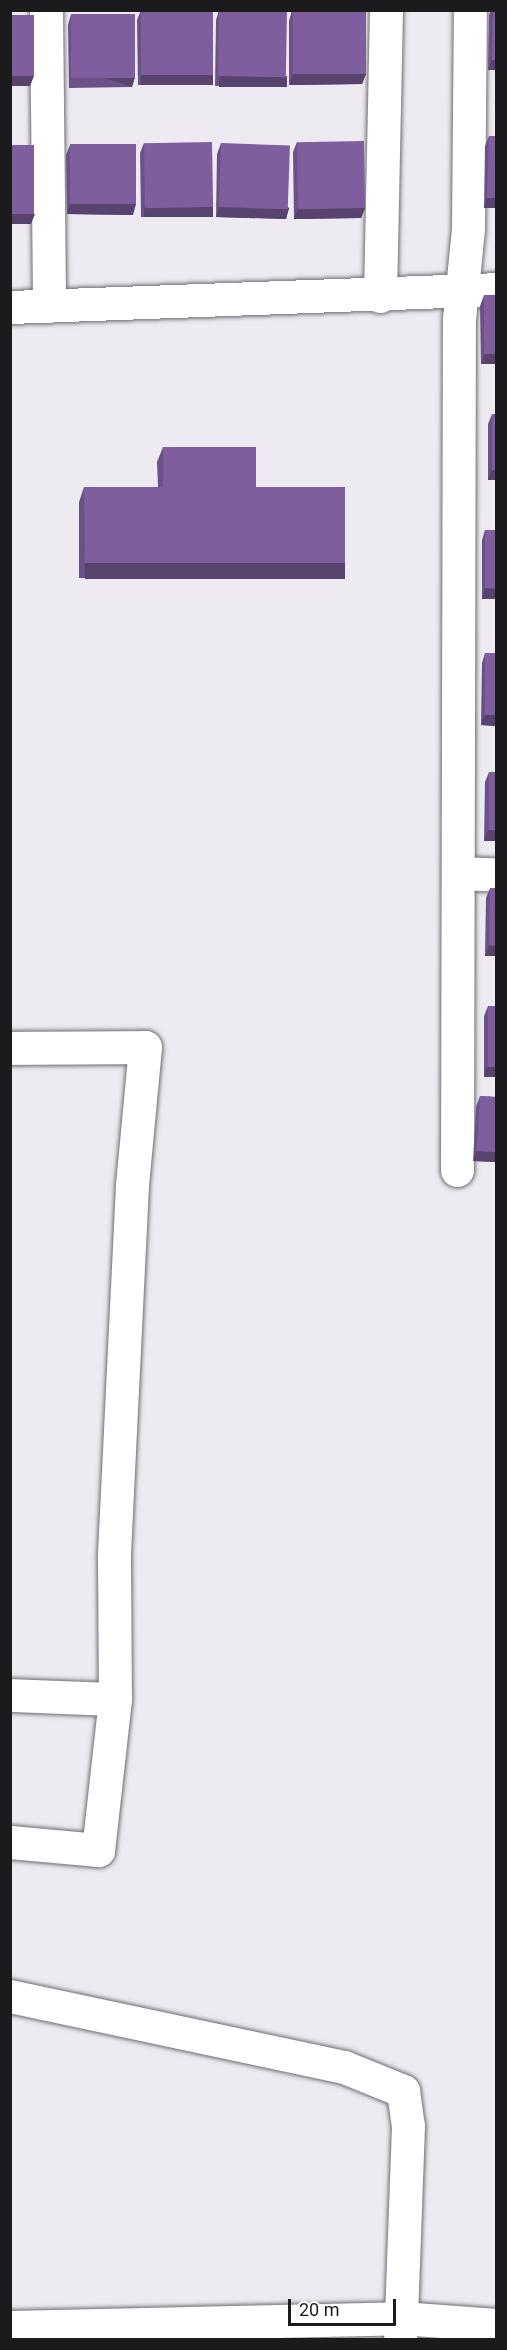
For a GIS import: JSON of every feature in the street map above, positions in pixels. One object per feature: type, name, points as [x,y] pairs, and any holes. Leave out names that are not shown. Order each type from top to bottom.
[{"type":"street","points":[[46,10],[49,306]]},
{"type":"street","points":[[380,296],[386,10]]},
{"type":"street","points":[[457,1170],[459,319],[464,290],[470,10]]},
{"type":"street","points":[[10,307],[380,296],[496,289]]},
{"type":"street","points":[[458,873],[496,874]]},
{"type":"street","points":[[10,1048],[145,1047],[132,1185],[114,1559],[115,1699],[98,1850],[10,1842]]},
{"type":"street","points":[[10,1695],[115,1699]]},
{"type":"street","points":[[10,1996],[344,2067],[403,2091],[408,2126],[400,2329]]},
{"type":"street","points":[[10,2327],[400,2329],[496,2325]]},
{"type":"building","points":[[141,10],[213,10],[213,75],[141,75]]},
{"type":"building","points":[[219,10],[287,11],[286,77],[218,76]]},
{"type":"building","points":[[293,10],[366,10],[366,74],[293,74]]},
{"type":"building","points":[[493,10],[496,10],[496,60],[492,60]]},
{"type":"building","points":[[71,14],[135,14],[135,78],[71,78]]},
{"type":"building","points":[[10,15],[34,15],[34,76],[10,76]]},
{"type":"building","points":[[489,136],[496,136],[496,198],[487,198]]},
{"type":"building","points":[[364,141],[365,208],[298,209],[297,142]]},
{"type":"building","points":[[212,142],[213,207],[145,208],[144,143]]},
{"type":"building","points":[[221,143],[290,145],[288,209],[219,207]]},
{"type":"building","points":[[70,144],[136,144],[136,204],[70,204]]},
{"type":"building","points":[[10,145],[34,145],[34,214],[10,214]]},
{"type":"building","points":[[484,295],[496,295],[496,354],[484,354]]},
{"type":"building","points":[[492,414],[496,414],[496,470],[492,470]]},
{"type":"building","points":[[163,447],[256,447],[256,487],[345,487],[345,563],[85,563],[84,487],[163,487]]},
{"type":"building","points":[[485,530],[496,530],[496,588],[485,588]]},
{"type":"building","points":[[485,653],[496,653],[496,715],[485,715]]},
{"type":"building","points":[[489,772],[496,772],[496,830],[489,830]]},
{"type":"building","points":[[490,888],[496,888],[496,946],[489,945]]},
{"type":"building","points":[[488,1006],[496,1006],[496,1067],[488,1067]]},
{"type":"building","points":[[480,1096],[496,1097],[496,1152],[477,1151]]}]
